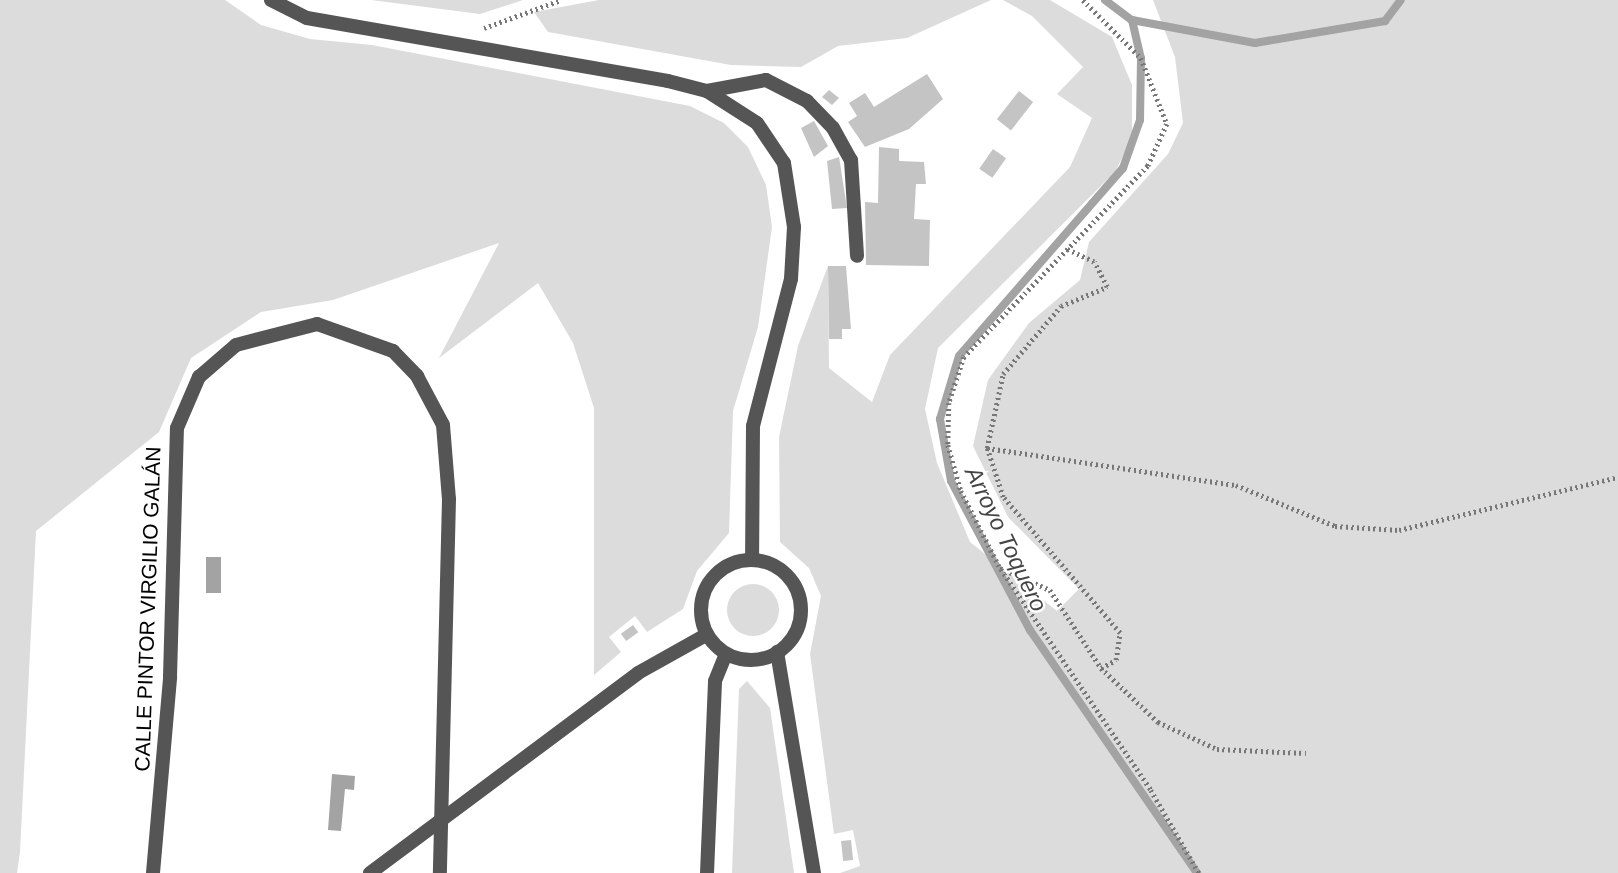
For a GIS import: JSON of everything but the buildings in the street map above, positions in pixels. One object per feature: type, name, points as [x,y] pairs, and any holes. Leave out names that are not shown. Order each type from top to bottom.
[{"type":"street","points":[[271,0],[307,18],[458,41],[707,91],[757,123],[784,163],[792,190],[791,279],[753,426],[752,560]]},
{"type":"street","points":[[707,91],[766,80],[807,101],[834,128],[851,160],[856,256]]},
{"type":"street","name":"CALLE PINTOR VIRGILIO GALÁN","points":[[153,873],[170,677],[177,428],[199,377],[236,345],[276,331],[317,324],[393,351],[417,376],[443,425],[449,499],[440,873]]},
{"type":"street","points":[[752,560],[779,568],[801,603],[796,632],[777,652],[750,660],[726,654],[706,635],[701,619],[707,586],[733,564],[752,560]]},
{"type":"street","points":[[370,873],[638,673],[706,635]]},
{"type":"street","points":[[777,652],[814,873]]},
{"type":"street","points":[[707,873],[715,681],[726,654]]},
{"type":"path","points":[[458,41],[518,10],[561,0]]},
{"type":"path","points":[[1083,0],[1141,58],[1167,124],[1147,166],[964,357],[949,403],[948,445],[961,491],[1000,568],[1152,789],[1199,873]]},
{"type":"path","points":[[1066,249],[1094,262],[1107,287],[1061,306],[1003,374],[987,447],[1003,497],[1119,633],[1116,660],[1101,667]]},
{"type":"path","points":[[987,447],[1236,485],[1335,526],[1399,530],[1618,477]]},
{"type":"path","points":[[1000,568],[1050,590],[1101,667],[1158,722],[1217,749],[1306,753]]},
{"type":"shaded area","points":[[0,0],[225,0],[261,25],[310,39],[372,45],[690,106],[724,123],[748,147],[766,185],[772,227],[758,327],[733,411],[729,533],[697,571],[683,609],[647,632],[635,616],[609,637],[621,652],[594,675],[594,408],[573,343],[538,283],[439,358],[499,243],[333,300],[261,312],[191,358],[159,432],[36,531],[20,852],[17,873],[0,873]]},
{"type":"shaded area","points":[[371,0],[523,0],[480,14]]},
{"type":"shaded area","points":[[599,0],[991,0],[907,38],[838,46],[801,67],[731,65],[548,32],[534,12]]},
{"type":"shaded area","points":[[1003,0],[1050,0],[1112,37],[1132,85],[1132,138],[1115,172],[938,348],[925,409],[937,463],[970,542],[1057,611],[1079,589],[1008,517],[973,446],[988,380],[1029,323],[1080,280],[1089,242],[1168,154],[1183,123],[1175,57],[1153,0],[1618,0],[1618,873],[840,873],[860,866],[853,830],[834,834],[810,654],[821,596],[809,568],[780,542],[779,437],[798,346],[828,266],[829,368],[872,402],[890,355],[1070,167],[1092,118],[1057,94],[1083,67],[1032,16]]},
{"type":"shaded area","points":[[206,557],[221,557],[221,593],[206,593]]},
{"type":"shaded area","points":[[753,584],[763,586],[771,592],[777,600],[777,620],[771,628],[763,634],[753,636],[743,634],[735,628],[729,620],[727,610],[729,600],[735,592],[743,586]]},
{"type":"shaded area","points":[[747,681],[770,708],[794,873],[732,873],[739,689]]},
{"type":"shaded area","points":[[332,774],[355,776],[354,790],[345,789],[341,831],[328,830]]},
{"type":"waterway","name":"Arroyo Toquero","points":[[1105,0],[1132,20],[1141,58],[1140,120],[1123,168],[959,356],[940,419],[951,481],[1030,630],[1197,873]]},
{"type":"waterway","points":[[1132,20],[1255,43],[1385,21],[1401,0]]}]
